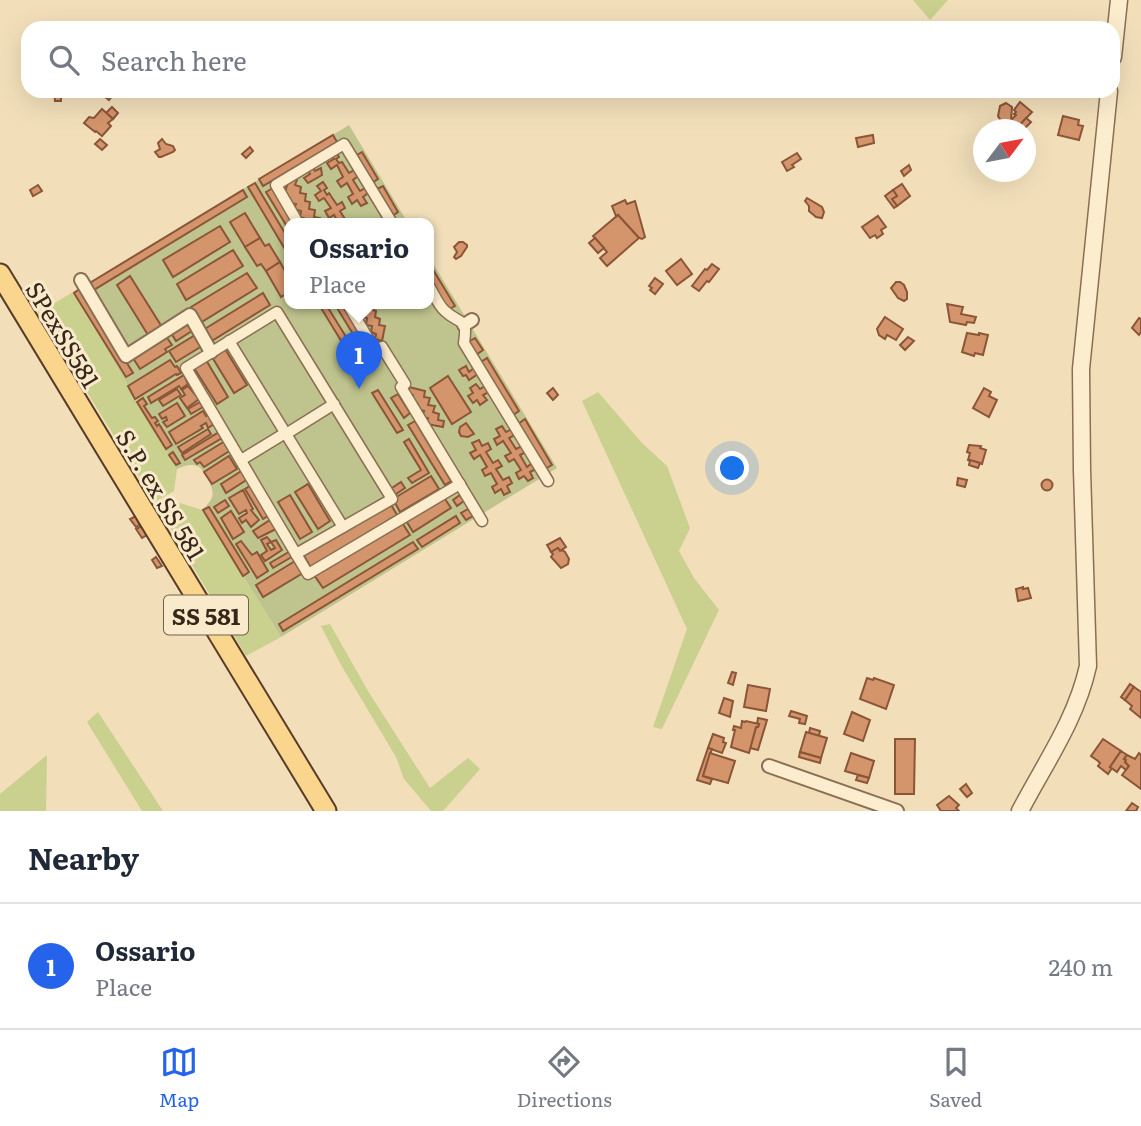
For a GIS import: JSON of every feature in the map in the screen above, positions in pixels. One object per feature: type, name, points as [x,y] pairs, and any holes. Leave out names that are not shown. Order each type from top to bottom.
[{"type":"main road","name":"SPexSS581","points":[[0,274],[87,418]]},
{"type":"main road","name":"S.P. ex SS 581","points":[[87,418],[326,811]]},
{"type":"street","points":[[1117,21],[1119,0]]},
{"type":"street","points":[[1020,811],[1073,715],[1088,666],[1081,369],[1109,98]]},
{"type":"street","points":[[295,218],[276,185],[344,144],[389,218]]},
{"type":"street","points":[[81,280],[126,356],[190,315],[211,352]]},
{"type":"street","points":[[434,295],[443,310],[468,323],[464,343],[548,481]]},
{"type":"street","points":[[351,309],[375,349],[382,347],[405,384],[401,387],[482,521]]},
{"type":"street","points":[[296,554],[392,499],[277,312],[186,368],[241,460],[296,554],[308,574],[460,484]]},
{"type":"street","points":[[229,341],[284,435],[343,527]]},
{"type":"street","points":[[241,460],[334,404]]},
{"type":"street","points":[[769,766],[897,811]]},
{"type":"green space","points":[[913,0],[948,0],[930,20]]},
{"type":"green space","points":[[349,125],[405,218],[284,218],[284,309],[434,309],[434,265],[557,468],[281,637],[202,510],[213,494],[206,476],[196,466],[188,465],[177,469],[73,292]]},
{"type":"green space","points":[[73,292],[177,469],[174,491],[155,502],[38,313]]},
{"type":"green space","points":[[598,392],[642,443],[667,466],[690,528],[679,551],[694,578],[719,610],[662,729],[653,727],[687,629],[582,401]]},
{"type":"green space","points":[[180,503],[202,510],[281,637],[246,656],[162,514]]},
{"type":"green space","points":[[330,624],[368,691],[430,788],[468,758],[480,769],[443,811],[431,811],[404,779],[396,757],[321,626]]},
{"type":"green space","points":[[98,712],[163,811],[142,811],[87,722]]},
{"type":"green space","points":[[47,755],[46,811],[0,811],[0,794]]},
{"type":"building","points":[[1020,102],[1032,112],[1026,119],[1012,119],[1016,115],[1014,110]]},
{"type":"building","points":[[1006,103],[1012,107],[1011,119],[1000,119],[1000,106]]},
{"type":"building","points":[[112,107],[118,113],[113,119],[106,113]]},
{"type":"building","points":[[102,109],[113,119],[108,123],[111,126],[102,136],[84,123],[89,117],[94,118]]},
{"type":"building","points":[[1063,116],[1079,120],[1078,125],[1083,126],[1079,140],[1058,135]]},
{"type":"building","points":[[333,135],[337,142],[263,186],[259,179]]},
{"type":"building","points":[[873,135],[874,143],[858,147],[856,138]]},
{"type":"building","points":[[100,139],[107,145],[102,150],[95,144]]},
{"type":"building","points":[[162,139],[175,150],[159,157],[155,152],[160,149],[158,143]]},
{"type":"building","points":[[250,147],[253,151],[246,158],[242,154]]},
{"type":"building","points":[[335,150],[339,163],[342,162],[349,173],[354,170],[358,176],[353,180],[360,191],[365,188],[368,193],[363,197],[367,203],[361,206],[357,200],[352,204],[348,197],[353,194],[347,183],[341,187],[337,181],[343,177],[337,165],[331,169],[327,163],[334,159],[330,153]]},
{"type":"building","points":[[362,152],[378,179],[372,183],[355,156]]},
{"type":"building","points":[[797,153],[801,159],[787,171],[782,162]]},
{"type":"building","points":[[311,165],[315,171],[321,168],[322,175],[308,183],[304,178],[310,174],[306,168]]},
{"type":"building","points":[[909,165],[911,170],[904,176],[901,171]]},
{"type":"building","points":[[289,178],[297,180],[295,185],[301,187],[300,193],[306,194],[305,201],[310,202],[309,209],[315,210],[314,217],[320,218],[300,217],[301,211],[294,209],[296,204],[289,203],[290,198],[284,196]]},
{"type":"building","points":[[323,182],[327,195],[329,193],[337,205],[342,202],[345,208],[340,211],[344,218],[336,218],[334,215],[329,218],[325,211],[331,208],[324,198],[319,201],[315,195],[321,191],[317,186]]},
{"type":"building","points":[[255,183],[284,232],[284,248],[248,187]]},
{"type":"building","points":[[902,184],[910,196],[897,206],[892,199],[897,196],[893,190]]},
{"type":"building","points":[[38,185],[42,191],[33,196],[30,190]]},
{"type":"building","points":[[383,186],[398,212],[391,217],[375,190]]},
{"type":"building","points":[[273,188],[291,218],[284,218],[284,222],[266,192]]},
{"type":"building","points":[[243,190],[247,197],[92,291],[88,284]]},
{"type":"building","points":[[893,190],[897,196],[892,199],[897,206],[894,208],[885,196]]},
{"type":"building","points":[[807,198],[822,207],[822,218],[809,211],[805,201]]},
{"type":"building","points":[[625,200],[627,204],[635,201],[645,237],[642,239],[616,216],[612,206]]},
{"type":"building","points":[[245,213],[260,238],[245,247],[230,222]]},
{"type":"building","points":[[618,215],[639,238],[607,266],[600,258],[607,252],[593,236]]},
{"type":"building","points":[[878,216],[886,227],[881,230],[883,234],[870,238],[862,227]]},
{"type":"building","points":[[220,226],[230,242],[173,277],[163,260]]},
{"type":"building","points":[[260,238],[265,246],[269,244],[280,262],[266,271],[261,264],[257,266],[245,247]]},
{"type":"building","points":[[595,238],[604,248],[598,253],[589,243]]},
{"type":"building","points":[[463,242],[467,247],[456,259],[454,257],[457,252],[454,247]]},
{"type":"building","points":[[233,250],[243,266],[186,300],[177,284]]},
{"type":"building","points":[[681,259],[692,274],[677,285],[666,271]]},
{"type":"building","points":[[280,262],[284,269],[284,295],[281,297],[266,271]]},
{"type":"building","points":[[712,264],[719,269],[699,291],[692,286]]},
{"type":"building","points":[[434,271],[455,306],[448,310],[434,287]]},
{"type":"building","points":[[247,273],[257,288],[200,323],[191,307]]},
{"type":"building","points":[[130,276],[162,327],[148,335],[117,285]]},
{"type":"building","points":[[655,278],[663,284],[655,294],[649,286]]},
{"type":"building","points":[[896,282],[904,285],[907,292],[907,299],[904,301],[898,298],[891,288]]},
{"type":"building","points":[[81,288],[133,373],[126,377],[74,293]]},
{"type":"building","points":[[263,293],[270,305],[210,342],[203,330]]},
{"type":"building","points":[[947,304],[963,307],[961,314],[976,317],[974,323],[967,322],[966,325],[950,322]]},
{"type":"building","points":[[322,309],[329,309],[368,372],[362,375]]},
{"type":"building","points":[[338,309],[348,309],[371,348],[364,352]]},
{"type":"building","points":[[356,310],[376,311],[375,317],[380,319],[379,325],[385,326],[382,341],[375,339],[376,334],[371,332],[372,326],[366,325],[367,318],[361,317],[362,311]]},
{"type":"building","points":[[885,317],[903,329],[896,340],[887,335],[885,339],[879,335],[877,329]]},
{"type":"building","points":[[1139,318],[1141,332],[1139,335],[1132,328]]},
{"type":"building","points":[[186,321],[192,331],[176,341],[170,331]]},
{"type":"building","points":[[967,333],[988,335],[983,355],[975,353],[974,356],[962,352]]},
{"type":"building","points":[[165,335],[172,345],[165,349],[167,352],[140,369],[131,355]]},
{"type":"building","points":[[195,335],[202,346],[176,362],[169,351]]},
{"type":"building","points":[[908,337],[914,341],[905,350],[900,345]]},
{"type":"building","points":[[475,338],[483,350],[476,355],[468,342]]},
{"type":"building","points":[[225,349],[247,385],[234,393],[212,357]]},
{"type":"building","points":[[487,358],[519,411],[513,415],[481,362]]},
{"type":"building","points":[[170,360],[181,373],[135,399],[128,386]]},
{"type":"building","points":[[206,360],[228,397],[217,404],[194,368]]},
{"type":"building","points":[[466,366],[469,372],[474,368],[478,374],[469,380],[466,375],[463,376],[459,370]]},
{"type":"building","points":[[184,375],[188,384],[181,389],[179,386],[151,403],[148,397]]},
{"type":"building","points":[[448,376],[471,412],[452,424],[430,388]]},
{"type":"building","points":[[476,384],[480,389],[485,386],[489,392],[483,395],[487,400],[480,405],[477,400],[473,403],[468,396],[473,393],[470,388]]},
{"type":"building","points":[[188,386],[199,399],[187,408],[180,398],[185,395],[182,390]]},
{"type":"building","points":[[409,387],[425,391],[424,397],[430,398],[428,405],[435,406],[433,412],[439,414],[438,420],[444,421],[443,427],[427,424],[428,418],[422,417],[424,411],[417,409],[418,404],[412,402],[413,395],[407,394]]},
{"type":"building","points":[[553,388],[558,395],[553,400],[547,393]]},
{"type":"building","points":[[984,388],[991,392],[989,396],[997,400],[989,417],[973,408]]},
{"type":"building","points":[[177,389],[181,395],[163,406],[159,400]]},
{"type":"building","points":[[378,390],[403,430],[397,433],[372,393]]},
{"type":"building","points":[[398,394],[410,413],[404,418],[391,398]]},
{"type":"building","points":[[143,398],[147,404],[144,406],[152,418],[155,417],[158,421],[155,423],[157,426],[159,424],[172,445],[166,449],[137,402]]},
{"type":"building","points":[[200,402],[203,407],[191,414],[188,409]]},
{"type":"building","points":[[177,403],[185,416],[167,427],[163,422],[167,420],[166,417],[162,419],[159,414]]},
{"type":"building","points":[[203,411],[214,424],[208,428],[206,423],[201,426],[203,428],[176,444],[169,432]]},
{"type":"building","points":[[525,419],[552,465],[545,469],[518,424]]},
{"type":"building","points":[[415,421],[451,481],[445,485],[408,425]]},
{"type":"building","points":[[466,423],[474,434],[468,437],[461,436],[459,432],[460,427]]},
{"type":"building","points":[[502,426],[506,432],[512,429],[515,435],[509,438],[516,449],[522,446],[526,452],[520,455],[527,467],[532,463],[536,469],[530,472],[533,478],[528,481],[524,476],[519,479],[516,473],[521,470],[514,459],[509,462],[505,456],[511,453],[503,441],[497,445],[494,439],[500,436],[496,429]]},
{"type":"building","points":[[208,429],[211,434],[182,453],[178,447]]},
{"type":"building","points":[[219,432],[222,438],[185,460],[182,455]]},
{"type":"building","points":[[409,439],[429,473],[412,483],[408,478],[421,470],[404,442]]},
{"type":"building","points":[[479,440],[482,446],[488,443],[491,449],[486,452],[493,463],[498,460],[502,466],[496,469],[503,480],[509,477],[512,483],[507,486],[510,492],[504,495],[501,489],[495,493],[492,487],[497,484],[491,473],[485,476],[482,470],[487,467],[480,455],[474,459],[470,453],[476,450],[472,443]]},
{"type":"building","points":[[225,441],[231,450],[204,467],[194,460]]},
{"type":"building","points":[[969,445],[981,446],[980,448],[986,450],[982,464],[968,460]]},
{"type":"building","points":[[173,452],[180,463],[176,465],[169,455]]},
{"type":"building","points":[[229,456],[237,469],[212,484],[204,472]]},
{"type":"building","points":[[970,460],[980,463],[978,468],[969,465]]},
{"type":"building","points":[[243,470],[248,479],[226,493],[221,484]]},
{"type":"building","points":[[431,476],[439,489],[400,512],[393,499]]},
{"type":"building","points":[[958,478],[967,480],[965,487],[957,485]]},
{"type":"building","points":[[1047,480],[1051,481],[1051,489],[1047,490],[1043,489],[1042,485],[1043,481]]},
{"type":"building","points":[[401,482],[405,488],[393,496],[389,490]]},
{"type":"building","points":[[308,484],[330,521],[318,529],[295,492]]},
{"type":"building","points":[[251,485],[268,516],[263,519],[245,489]]},
{"type":"building","points":[[243,490],[253,509],[251,510],[259,520],[251,527],[246,520],[242,523],[239,518],[247,513],[246,510],[239,514],[229,498]]},
{"type":"building","points":[[290,495],[312,532],[300,539],[278,502]]},
{"type":"building","points":[[460,495],[464,501],[457,506],[453,500]]},
{"type":"building","points":[[443,496],[451,508],[413,532],[405,519]]},
{"type":"building","points":[[225,500],[229,506],[218,513],[214,507]]},
{"type":"building","points":[[389,501],[397,515],[311,568],[303,554]]},
{"type":"building","points":[[209,507],[249,572],[243,576],[203,510]]},
{"type":"building","points":[[468,509],[473,516],[466,520],[461,513]]},
{"type":"building","points":[[231,511],[244,532],[233,539],[221,518]]},
{"type":"building","points":[[136,516],[141,524],[136,527],[130,519]]},
{"type":"building","points":[[456,516],[460,523],[422,547],[417,540]]},
{"type":"building","points":[[270,520],[276,529],[258,538],[253,531]]},
{"type":"building","points":[[401,521],[410,535],[323,588],[314,575]]},
{"type":"building","points":[[142,526],[147,535],[142,538],[136,529]]},
{"type":"building","points":[[267,537],[271,542],[276,540],[282,550],[265,561],[261,555],[267,551],[261,540]],"holes":[[[271,542],[275,548],[271,550],[267,544]]]},
{"type":"building","points":[[560,538],[566,547],[551,552],[547,545]]},
{"type":"building","points":[[241,541],[252,555],[257,552],[268,571],[257,578],[236,544]]},
{"type":"building","points":[[413,542],[418,549],[283,631],[279,624]]},
{"type":"building","points":[[558,548],[565,552],[569,559],[568,564],[561,568],[551,557],[551,552]]},
{"type":"building","points":[[292,550],[295,555],[273,568],[270,563]]},
{"type":"building","points":[[156,557],[162,566],[157,568],[152,560]]},
{"type":"building","points":[[295,561],[303,573],[263,597],[256,585]]},
{"type":"building","points":[[1028,588],[1031,598],[1018,601],[1016,589]]},
{"type":"building","points":[[732,672],[736,673],[733,685],[728,683]]},
{"type":"building","points":[[867,678],[894,685],[886,709],[860,699]]},
{"type":"building","points":[[1130,684],[1134,687],[1125,700],[1121,697]]},
{"type":"building","points":[[748,685],[770,689],[766,711],[744,707]]},
{"type":"building","points":[[1134,687],[1141,692],[1141,718],[1130,709],[1132,706],[1125,700]]},
{"type":"building","points":[[724,698],[733,701],[730,717],[719,713]]},
{"type":"building","points":[[791,711],[807,716],[805,724],[799,723],[800,719],[789,716]]},
{"type":"building","points":[[852,712],[870,720],[863,741],[844,734]]},
{"type":"building","points":[[758,718],[767,720],[758,750],[750,748],[759,724]]},
{"type":"building","points":[[742,721],[759,724],[749,753],[731,747],[734,726],[741,728]]},
{"type":"building","points":[[810,728],[820,731],[819,736],[809,733]]},
{"type":"building","points":[[806,732],[827,738],[821,758],[800,752]]},
{"type":"building","points":[[713,734],[724,738],[723,742],[726,743],[722,753],[708,748]]},
{"type":"building","points":[[895,739],[915,739],[914,794],[895,794]]},
{"type":"building","points":[[1103,739],[1121,751],[1108,774],[1091,756]]},
{"type":"building","points":[[708,748],[712,749],[703,776],[712,779],[710,784],[697,780]]},
{"type":"building","points":[[1121,751],[1127,755],[1124,759],[1129,766],[1126,770],[1121,766],[1117,772],[1110,767]]},
{"type":"building","points":[[800,752],[821,758],[820,763],[799,757]]},
{"type":"building","points":[[710,753],[735,761],[728,783],[703,776]]},
{"type":"building","points":[[851,753],[874,761],[869,778],[845,771]]},
{"type":"building","points":[[1139,753],[1141,789],[1122,775],[1129,766],[1124,759],[1127,755],[1135,759]]},
{"type":"building","points":[[858,775],[869,778],[867,783],[856,780]]},
{"type":"building","points":[[966,784],[972,793],[967,797],[960,789]]},
{"type":"building","points":[[949,796],[959,805],[956,808],[959,811],[941,811],[937,805]]},
{"type":"building","points":[[1132,803],[1138,807],[1136,811],[1126,811]]},
{"type":"place","name":"Ossario","points":[[359,389]]}]
